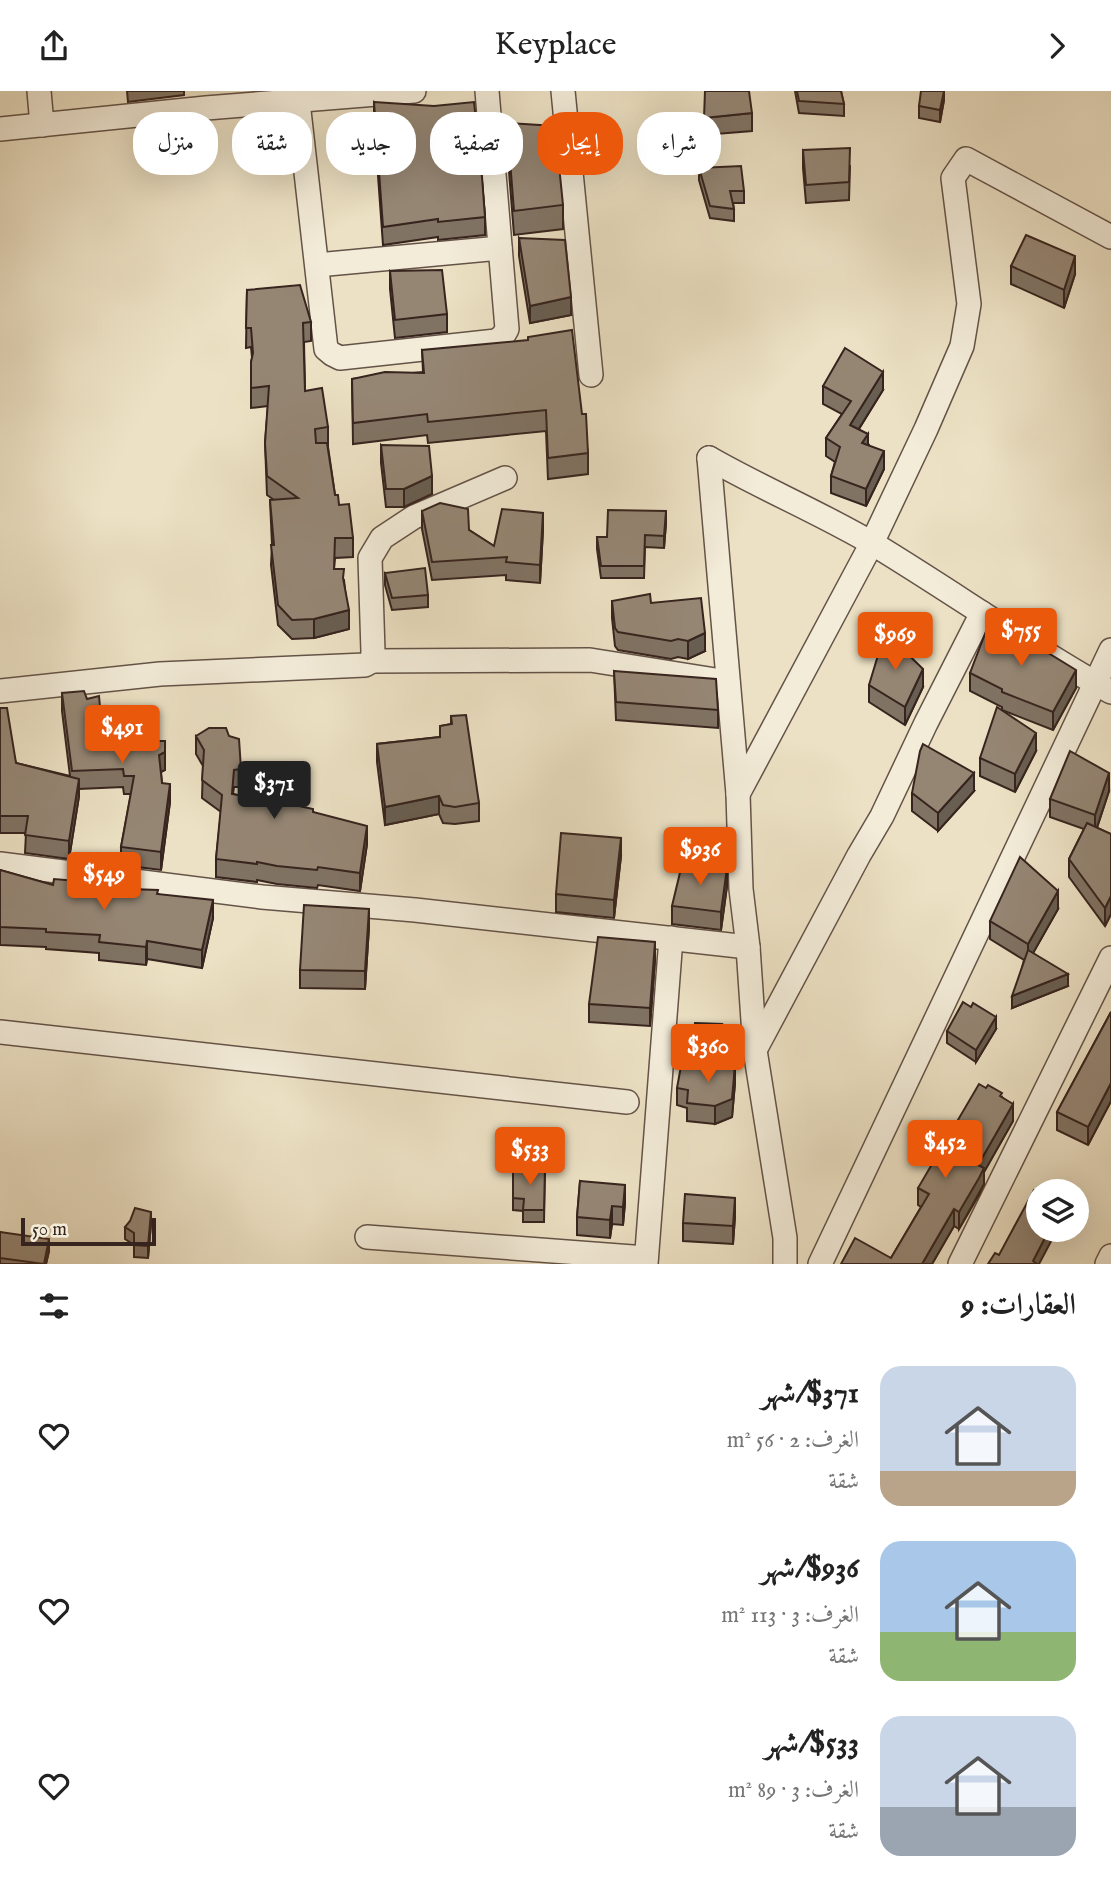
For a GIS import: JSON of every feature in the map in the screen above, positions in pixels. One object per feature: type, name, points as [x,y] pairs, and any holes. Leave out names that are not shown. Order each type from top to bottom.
[{"type":"street","points":[[39,91],[42,125]]},
{"type":"street","points":[[0,129],[206,100],[298,102],[356,94],[414,91]]},
{"type":"street","points":[[298,102],[326,349],[340,358],[496,341],[507,329],[487,91]]},
{"type":"street","points":[[563,91],[591,375]]},
{"type":"street","points":[[738,794],[872,543],[962,346],[970,304],[953,179],[966,159],[1111,237]]},
{"type":"street","points":[[317,265],[500,248]]},
{"type":"street","points":[[785,1264],[785,1238],[755,1050],[741,889],[738,794],[709,458],[872,543],[1103,688]]},
{"type":"street","points":[[372,661],[370,558],[382,538],[414,517],[505,478]]},
{"type":"street","points":[[755,1050],[881,816],[982,613]]},
{"type":"street","points":[[820,1264],[1103,688],[1111,650]]},
{"type":"street","points":[[0,691],[160,674],[365,666],[372,661],[590,660],[728,682]]},
{"type":"street","points":[[0,864],[261,897],[415,910],[748,947]]},
{"type":"street","points":[[367,1237],[646,1261],[671,938]]},
{"type":"street","points":[[960,1264],[1111,958]]},
{"type":"street","points":[[0,1032],[627,1102]]},
{"type":"street","points":[[1107,1264],[1111,1256]]},
{"type":"building","points":[[705,91],[749,91],[752,113],[721,116],[721,112],[704,112]]},
{"type":"building","points":[[797,91],[841,91],[844,104],[799,101]]},
{"type":"building","points":[[921,91],[944,91],[940,110],[919,106]]},
{"type":"building","points":[[374,102],[434,106],[474,102],[475,112],[430,112],[430,175],[482,175],[485,217],[438,222],[438,219],[383,227],[379,175],[416,175],[416,112],[375,112]]},
{"type":"building","points":[[523,124],[537,125],[537,175],[560,175],[563,205],[514,211],[511,175],[523,175]]},
{"type":"building","points":[[850,148],[849,182],[806,185],[803,150]]},
{"type":"building","points":[[741,166],[744,191],[730,191],[734,209],[710,206],[701,175],[721,175],[721,167]]},
{"type":"building","points":[[1026,235],[1075,256],[1064,290],[1011,266]]},
{"type":"building","points":[[519,238],[565,240],[571,297],[530,306]]},
{"type":"building","points":[[442,270],[447,314],[395,320],[390,271]]},
{"type":"building","points":[[300,285],[311,322],[303,323],[305,391],[322,388],[328,427],[315,429],[316,443],[327,443],[335,495],[338,495],[339,505],[349,504],[353,538],[335,538],[334,569],[344,569],[349,610],[314,619],[292,620],[278,605],[271,545],[274,545],[270,500],[298,498],[267,476],[265,443],[269,386],[251,388],[251,328],[246,328],[247,290]]},
{"type":"building","points":[[572,330],[582,414],[586,414],[588,453],[548,458],[546,410],[428,422],[427,414],[353,423],[352,379],[385,372],[424,373],[422,350],[528,340],[528,337]]},
{"type":"building","points":[[845,348],[883,372],[850,425],[868,434],[862,443],[884,451],[866,489],[831,476],[840,447],[826,438],[851,401],[823,386]]},
{"type":"building","points":[[381,445],[429,446],[432,476],[404,489],[386,489]]},
{"type":"building","points":[[440,503],[468,509],[469,530],[494,546],[502,509],[543,513],[540,565],[506,562],[507,557],[432,562],[422,511]]},
{"type":"building","points":[[608,510],[666,511],[664,536],[645,535],[644,566],[601,566],[597,537],[607,537]]},
{"type":"building","points":[[425,568],[428,595],[392,598],[385,573]]},
{"type":"building","points":[[650,594],[651,603],[701,598],[705,633],[688,641],[671,641],[618,632],[615,628],[612,601]]},
{"type":"building","points":[[990,621],[1076,670],[1053,712],[1002,692],[1002,689],[970,673]]},
{"type":"building","points":[[885,632],[923,669],[905,707],[869,685]]},
{"type":"building","points":[[614,671],[716,679],[718,710],[616,702]]},
{"type":"building","points":[[84,691],[87,699],[99,696],[100,707],[105,706],[108,741],[127,720],[140,717],[154,723],[158,741],[165,741],[165,752],[159,755],[162,783],[170,784],[161,852],[121,847],[134,776],[124,776],[123,769],[72,771],[62,693]]},
{"type":"building","points":[[997,707],[1036,733],[1015,774],[980,758]]},
{"type":"building","points":[[0,708],[7,708],[16,763],[79,779],[69,841],[25,835],[28,816],[0,816]]},
{"type":"building","points":[[466,715],[479,803],[455,807],[443,805],[439,796],[385,807],[377,744],[440,737],[440,726],[452,724],[451,716]]},
{"type":"building","points":[[209,728],[226,728],[229,736],[239,739],[241,769],[234,770],[232,794],[313,809],[313,812],[367,826],[360,873],[216,859],[222,795],[202,780],[204,750],[196,736]]},
{"type":"building","points":[[923,744],[974,773],[938,813],[912,793]]},
{"type":"building","points":[[1070,751],[1109,773],[1095,815],[1050,799]]},
{"type":"building","points":[[1087,823],[1111,834],[1111,896],[1105,908],[1069,859]]},
{"type":"building","points":[[561,833],[621,838],[614,900],[556,894]]},
{"type":"building","points":[[1020,857],[1058,891],[1028,944],[990,921]]},
{"type":"building","points":[[683,860],[727,868],[721,912],[672,906]]},
{"type":"building","points":[[0,870],[53,885],[54,879],[101,883],[100,888],[158,890],[157,894],[213,900],[202,950],[147,941],[146,947],[99,942],[100,935],[0,927]]},
{"type":"building","points":[[304,905],[369,909],[365,971],[300,970]]},
{"type":"building","points":[[598,937],[655,942],[650,1008],[589,1004]]},
{"type":"building","points":[[1028,950],[1068,974],[1012,996]]},
{"type":"building","points":[[963,1002],[971,1007],[973,1003],[996,1017],[976,1050],[947,1031]]},
{"type":"building","points":[[1111,1012],[1111,1083],[1088,1127],[1057,1112]]},
{"type":"building","points":[[695,1023],[722,1024],[717,1039],[693,1037]]},
{"type":"building","points":[[735,1065],[732,1099],[715,1106],[687,1103],[688,1090],[677,1088],[681,1066]]},
{"type":"building","points":[[979,1084],[986,1088],[988,1085],[1002,1093],[1000,1096],[1013,1104],[978,1165],[984,1168],[979,1178],[959,1212],[954,1209],[922,1264],[841,1264],[855,1238],[891,1258],[929,1194],[918,1188]]},
{"type":"building","points":[[513,1166],[545,1167],[544,1210],[523,1210],[524,1199],[513,1198]]},
{"type":"building","points":[[580,1181],[625,1185],[623,1207],[612,1206],[610,1220],[577,1217]]},
{"type":"building","points":[[685,1194],[735,1198],[733,1226],[683,1223]]},
{"type":"building","points":[[1026,1205],[1026,1242],[1043,1242],[1033,1261],[1037,1264],[988,1264],[995,1253],[999,1255]]},
{"type":"building","points":[[135,1208],[151,1212],[148,1246],[134,1245],[134,1233],[125,1227]]},
{"type":"building","points":[[0,1232],[49,1239],[44,1264],[0,1258]]}]
